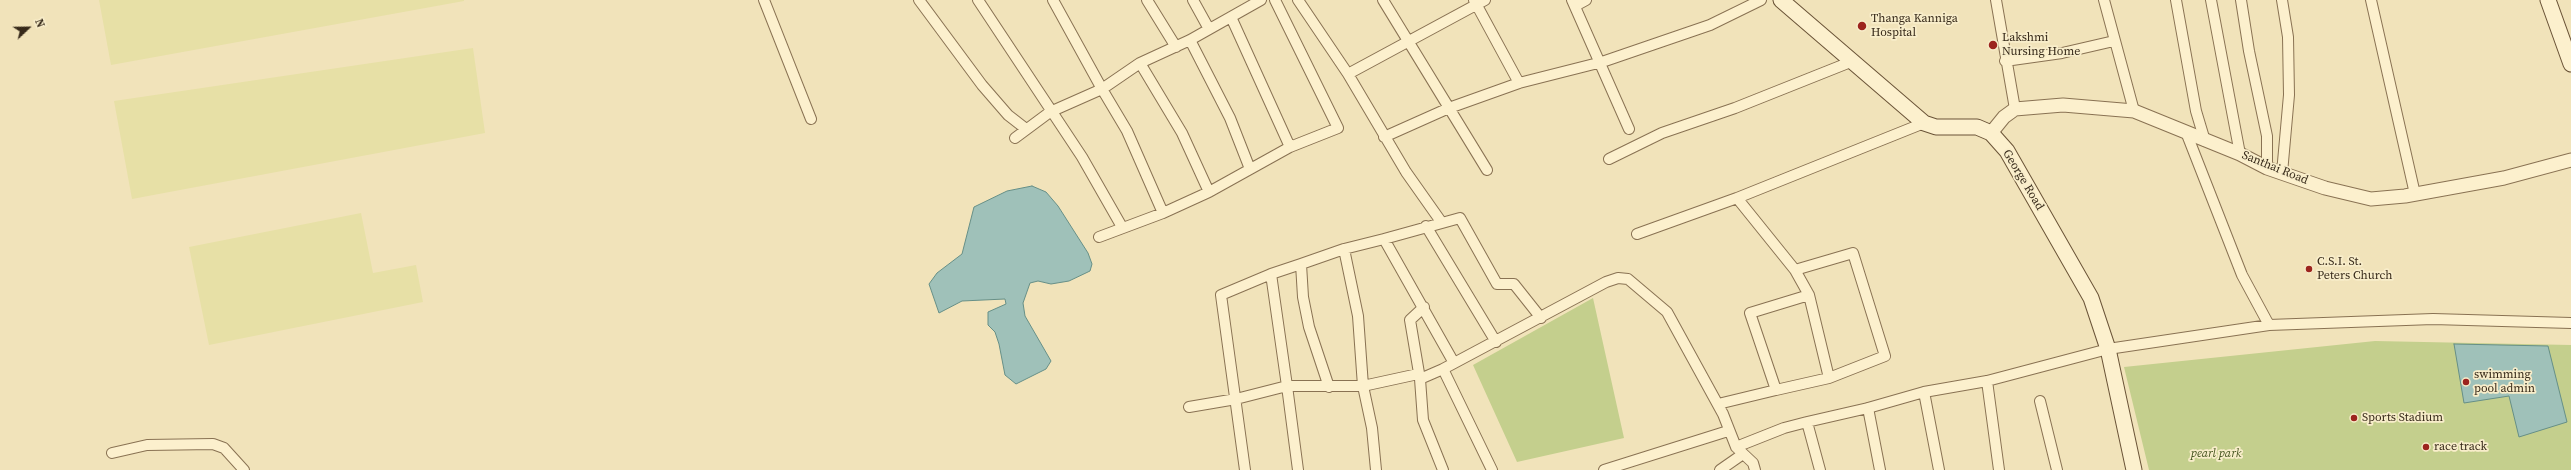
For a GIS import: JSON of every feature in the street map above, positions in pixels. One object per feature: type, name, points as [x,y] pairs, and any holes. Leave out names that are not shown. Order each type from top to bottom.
[{"type":"main road","points":[[1781,0],[1854,61],[1924,123],[1936,127],[1976,127],[1991,133]]},
{"type":"main road","points":[[2548,0],[2571,64]]},
{"type":"main road","name":"George Road","points":[[1991,133],[2007,151],[2091,298],[2108,349],[2134,470]]},
{"type":"street","points":[[764,0],[811,119]]},
{"type":"street","points":[[919,0],[982,85],[1008,115],[1026,129]]},
{"type":"street","points":[[978,0],[1050,112],[1082,158],[1122,227]]},
{"type":"street","points":[[1053,0],[1127,131],[1163,213]]},
{"type":"street","points":[[1147,0],[1176,47]]},
{"type":"street","points":[[1192,0],[1208,29]]},
{"type":"street","points":[[1015,138],[1050,112],[1102,89],[1140,63],[1190,40],[1261,0]]},
{"type":"street","points":[[1099,237],[1122,227],[1163,213],[1209,192],[1290,147],[1338,128],[1275,0]]},
{"type":"street","points":[[1298,0],[1348,74],[1384,137],[1442,223]]},
{"type":"street","points":[[1383,0],[1487,170]]},
{"type":"street","points":[[1586,0],[1574,3],[1602,62],[1629,129]]},
{"type":"street","points":[[1384,137],[1449,108],[1519,83],[1602,62],[1710,25],[1761,0]]},
{"type":"street","points":[[1991,133],[2004,117],[2015,109],[2005,61],[1996,0]]},
{"type":"street","points":[[2104,0],[2134,111]]},
{"type":"street","points":[[2176,0],[2196,111],[2205,141]]},
{"type":"street","points":[[2211,0],[2240,154]]},
{"type":"street","points":[[2242,0],[2249,51],[2268,136],[2267,168]]},
{"type":"street","points":[[2282,0],[2288,37],[2289,95],[2282,173]]},
{"type":"street","points":[[2371,0],[2415,194]]},
{"type":"street","points":[[1348,74],[1409,42],[1478,2],[1519,83]]},
{"type":"street","points":[[1231,17],[1290,147]]},
{"type":"street","points":[[1190,40],[1230,118],[1250,169]]},
{"type":"street","points":[[2005,61],[2062,54],[2114,41]]},
{"type":"street","points":[[1609,159],[1662,133],[1735,108],[1854,61]]},
{"type":"street","points":[[1140,63],[1178,126],[1209,192]]},
{"type":"street","name":"Santhai Road","points":[[2015,109],[2063,105],[2134,111],[2240,154],[2267,168],[2325,188],[2371,199],[2415,194],[2504,178],[2571,160]]},
{"type":"street","points":[[1637,234],[1737,198],[1924,123]]},
{"type":"street","points":[[2186,132],[2242,275],[2268,326]]},
{"type":"street","points":[[1737,198],[1795,270],[1810,295],[1829,378]]},
{"type":"street","points":[[1245,470],[1221,295],[1271,274],[1344,249],[1460,218],[1497,284],[1514,284],[1541,318]]},
{"type":"street","points":[[1426,226],[1496,342]]},
{"type":"street","points":[[1384,239],[1424,307],[1454,363]]},
{"type":"street","points":[[1344,249],[1358,316],[1363,386],[1372,428],[1376,470]]},
{"type":"street","points":[[1718,404],[1829,378],[1885,356],[1864,284],[1853,253],[1795,270]]},
{"type":"street","points":[[1301,264],[1303,297],[1309,327],[1329,387]]},
{"type":"street","points":[[1271,274],[1298,470]]},
{"type":"street","points":[[1189,407],[1236,399],[1287,386],[1363,386],[1419,376],[1443,369],[1606,282],[1618,278],[1628,279],[1667,312],[1718,404],[1728,431],[1739,451],[1753,463],[1755,470]]},
{"type":"street","points":[[1776,390],[1750,313],[1810,295]]},
{"type":"street","points":[[1424,307],[1410,320],[1419,376],[1423,420],[1443,470]]},
{"type":"street","points":[[1720,470],[1739,451],[1807,422],[1868,408],[1924,392],[1986,381],[2108,349],[2268,326],[2433,319],[2571,323]]},
{"type":"street","points":[[1443,369],[1492,470]]},
{"type":"street","points":[[1986,381],[1999,470]]},
{"type":"street","points":[[1924,392],[1939,470]]},
{"type":"street","points":[[2040,401],[2057,470]]},
{"type":"street","points":[[1868,408],[1880,470]]},
{"type":"street","points":[[1807,422],[1820,470]]},
{"type":"street","points":[[1605,470],[1728,431]]},
{"type":"street","points":[[112,453],[146,445],[213,444],[224,448],[244,470]]},
{"type":"shaded area","points":[[99,0],[464,0],[464,1],[111,65]]},
{"type":"shaded area","points":[[473,48],[485,133],[132,199],[114,101]]},
{"type":"shaded area","points":[[361,213],[373,273],[416,265],[423,302],[209,345],[189,247]]},
{"type":"green space","points":[[1593,298],[1624,438],[1517,462],[1473,365]]},
{"type":"green space","name":"Sports Stadium","points":[[2375,341],[2571,345],[2571,470],[2149,470],[2124,367]]},
{"type":"water","points":[[1032,186],[1046,192],[1058,206],[1088,253],[1092,264],[1090,271],[1069,281],[1051,284],[1038,281],[1030,283],[1023,303],[1025,316],[1051,361],[1046,369],[1016,384],[1005,375],[995,332],[988,325],[988,312],[1006,304],[1005,299],[962,301],[939,313],[929,284],[937,273],[962,254],[974,207],[1007,191]]},
{"type":"water","points":[[2454,344],[2548,346],[2567,422],[2519,437],[2509,396],[2464,403]]},
{"type":"place","name":"Thanga Kanniga Hospital","points":[[1862,26]]},
{"type":"place","name":"Lakshmi Nursing Home","points":[[1993,45]]},
{"type":"place","name":"C.S.I. St. Peters Church","points":[[2309,269]]},
{"type":"place","name":"swimming pool admin","points":[[2466,382]]},
{"type":"place","name":"Sports Stadium","points":[[2354,418]]},
{"type":"place","name":"race track","points":[[2426,447]]},
{"type":"park label","name":"pearl park","points":[[2216,454]]}]
